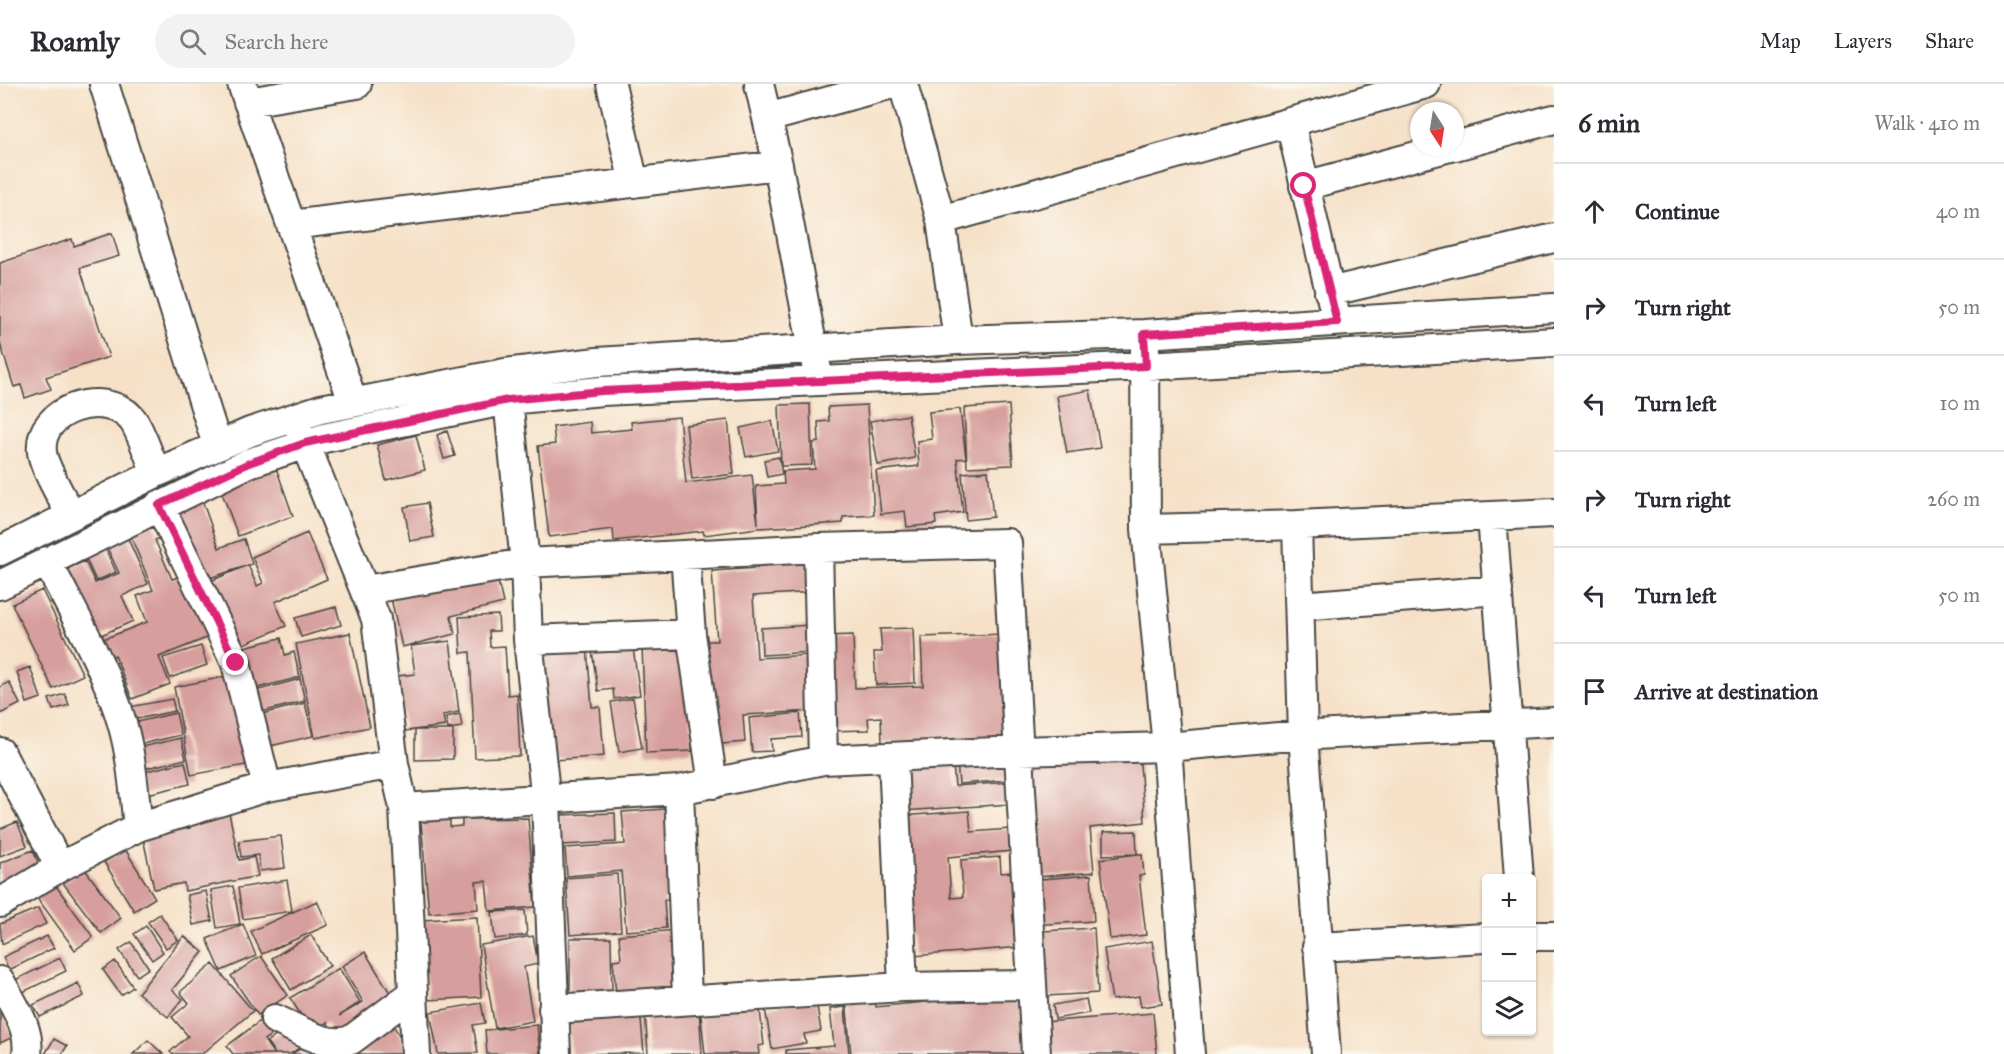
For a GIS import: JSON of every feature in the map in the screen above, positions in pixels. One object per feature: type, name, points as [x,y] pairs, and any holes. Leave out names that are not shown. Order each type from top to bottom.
[{"type":"street","points":[[104,84],[217,445]]},
{"type":"street","points":[[353,402],[245,93],[357,84]]},
{"type":"street","points":[[611,84],[634,183]]},
{"type":"street","points":[[759,84],[778,165],[819,381]]},
{"type":"street","points":[[767,118],[892,84]]},
{"type":"street","points":[[903,84],[941,220],[958,340]]},
{"type":"street","points":[[941,220],[1426,84]]},
{"type":"street","points":[[1464,144],[1554,119]]},
{"type":"street","points":[[1290,122],[1337,322]]},
{"type":"street","points":[[1304,186],[1416,156]]},
{"type":"street","points":[[291,225],[778,165]]},
{"type":"street","points":[[1329,292],[1554,238]]},
{"type":"street","points":[[1554,308],[1144,334],[958,340],[813,351],[597,362],[505,373],[353,402],[295,416],[217,445],[156,473],[0,552],[7,581],[249,463],[305,443],[508,400],[602,391],[1146,366],[1554,342]]},
{"type":"street","points":[[1144,334],[1146,529],[1167,747],[1190,1054]]},
{"type":"street","points":[[508,400],[525,563],[528,640],[546,801],[556,1054]]},
{"type":"street","points":[[71,515],[42,452],[47,428],[71,407],[107,404],[131,418],[156,473]]},
{"type":"street","points":[[295,416],[376,619],[394,764],[404,808],[411,994],[416,1054]]},
{"type":"street","points":[[159,505],[236,663],[267,787]]},
{"type":"street","points":[[1146,529],[1298,525],[1554,513]]},
{"type":"street","points":[[1492,516],[1519,874]]},
{"type":"street","points":[[1298,525],[1303,735],[1326,1054]]},
{"type":"street","points":[[365,590],[525,563],[818,548],[1007,543],[1017,751],[1036,1054]]},
{"type":"street","points":[[818,548],[824,760]]},
{"type":"street","points":[[685,555],[691,634],[713,784]]},
{"type":"street","points":[[47,561],[111,692],[122,722],[131,762],[138,827]]},
{"type":"street","points":[[1299,606],[1498,590]]},
{"type":"street","points":[[528,640],[691,634]]},
{"type":"street","points":[[404,808],[546,801],[679,790],[824,760],[1167,747],[1303,735],[1554,722]]},
{"type":"street","points":[[0,752],[60,867]]},
{"type":"street","points":[[893,757],[903,987]]},
{"type":"street","points":[[0,903],[60,867],[138,827],[267,787],[394,764]]},
{"type":"street","points":[[679,790],[687,999]]},
{"type":"street","points":[[1536,936],[1554,936]]},
{"type":"street","points":[[1317,946],[1482,938]]},
{"type":"street","points":[[0,981],[26,1029],[29,1044],[27,1054]]},
{"type":"street","points":[[553,1009],[903,987],[1031,985]]},
{"type":"street","points":[[275,1019],[327,1042],[340,1044],[351,1040],[411,994]]},
{"type":"building","points":[[112,233],[119,256],[80,268],[109,357],[46,377],[51,389],[25,398],[21,385],[14,387],[0,343],[0,263],[72,239],[74,246]]},
{"type":"building","points":[[1090,390],[1100,448],[1067,453],[1057,396]]},
{"type":"building","points":[[810,404],[812,465],[781,466],[779,405]]},
{"type":"building","points":[[867,405],[874,515],[843,517],[843,523],[759,528],[704,535],[703,531],[614,541],[613,529],[549,537],[538,446],[555,444],[553,427],[590,422],[591,433],[632,429],[631,422],[679,417],[686,483],[752,475],[758,524],[756,486],[784,484],[783,471],[815,469],[813,443],[819,442],[818,422],[829,421],[828,407]]},
{"type":"building","points":[[1009,405],[1013,465],[967,467],[964,408]]},
{"type":"building","points":[[960,409],[966,458],[957,459],[963,512],[935,516],[936,524],[907,527],[905,511],[881,514],[876,471],[919,466],[917,441],[932,439],[929,412]]},
{"type":"building","points":[[908,415],[915,458],[878,465],[870,421]]},
{"type":"building","points":[[728,420],[734,474],[692,479],[686,425]]},
{"type":"building","points":[[772,421],[778,451],[746,457],[740,428]]},
{"type":"building","points":[[447,431],[455,456],[444,459],[437,435]]},
{"type":"building","points":[[416,435],[425,470],[386,480],[377,445]]},
{"type":"building","points":[[779,457],[782,474],[767,477],[764,460]]},
{"type":"building","points":[[274,462],[293,516],[238,536],[218,482]]},
{"type":"building","points":[[988,471],[993,517],[966,520],[962,473]]},
{"type":"building","points":[[202,500],[219,548],[244,539],[252,564],[198,582],[173,510]]},
{"type":"building","points":[[427,503],[434,537],[410,541],[404,507]]},
{"type":"building","points":[[153,522],[159,538],[155,540],[172,579],[184,575],[209,637],[159,657],[170,684],[132,699],[115,655],[103,660],[96,642],[147,622],[137,596],[153,590],[129,532]]},
{"type":"building","points":[[307,533],[327,579],[275,602],[286,626],[234,648],[206,583],[248,565],[257,586],[263,583],[252,557]]},
{"type":"building","points":[[126,534],[148,584],[122,596],[133,621],[90,640],[60,572],[85,561],[95,583],[119,573],[105,543]]},
{"type":"building","points":[[103,543],[116,572],[96,581],[83,552]]},
{"type":"building","points":[[813,557],[815,592],[753,596],[757,658],[810,655],[813,711],[743,715],[745,742],[710,745],[703,641],[717,641],[712,571],[757,568],[757,560]]},
{"type":"building","points":[[496,573],[503,603],[451,616],[455,634],[402,647],[391,598]]},
{"type":"building","points":[[42,590],[83,675],[53,689],[12,604]]},
{"type":"building","points":[[336,607],[341,625],[301,637],[295,618]]},
{"type":"building","points":[[498,615],[499,631],[489,631],[490,647],[505,646],[508,695],[517,694],[520,756],[475,758],[470,652],[461,653],[459,617]]},
{"type":"building","points":[[811,625],[813,652],[762,655],[761,628]]},
{"type":"building","points":[[913,628],[915,683],[876,685],[874,652],[882,652],[880,629]]},
{"type":"building","points":[[350,633],[370,727],[315,738],[296,644]]},
{"type":"building","points":[[1004,634],[1007,739],[882,743],[881,717],[868,718],[869,730],[826,731],[823,636],[853,635],[855,688],[923,686],[921,637]]},
{"type":"building","points":[[281,638],[285,655],[294,652],[300,677],[250,690],[240,648]]},
{"type":"building","points":[[450,641],[459,712],[443,715],[445,726],[405,731],[398,676],[415,674],[411,646]]},
{"type":"building","points":[[632,641],[640,695],[614,699],[613,689],[598,691],[591,644]]},
{"type":"building","points":[[688,645],[692,751],[646,753],[642,646]]},
{"type":"building","points":[[201,646],[207,665],[170,678],[163,658]]},
{"type":"building","points":[[587,647],[592,707],[600,707],[604,756],[543,761],[535,651]]},
{"type":"building","points":[[30,667],[41,698],[27,703],[17,672]]},
{"type":"building","points":[[229,676],[246,765],[191,775],[174,687]]},
{"type":"building","points":[[300,679],[305,701],[261,712],[255,691]]},
{"type":"building","points":[[9,682],[20,704],[0,714],[0,687]]},
{"type":"building","points":[[65,694],[69,705],[53,710],[49,699]]},
{"type":"building","points":[[633,698],[642,748],[619,752],[611,702]]},
{"type":"building","points":[[172,699],[175,711],[132,720],[129,707]]},
{"type":"building","points":[[305,703],[313,736],[270,746],[262,714]]},
{"type":"building","points":[[176,713],[181,735],[129,747],[124,725]]},
{"type":"building","points":[[800,713],[802,737],[771,739],[772,751],[752,752],[749,718]]},
{"type":"building","points":[[460,714],[462,727],[448,729],[446,717]]},
{"type":"building","points":[[415,730],[453,730],[453,759],[415,760]]},
{"type":"building","points":[[181,738],[186,759],[138,770],[133,749]]},
{"type":"building","points":[[1139,753],[1145,822],[1090,828],[1094,872],[1037,877],[1026,763]]},
{"type":"building","points":[[1007,757],[1009,780],[959,784],[957,762]]},
{"type":"building","points":[[185,762],[190,784],[143,795],[138,773]]},
{"type":"building","points":[[953,765],[955,786],[1011,782],[1012,804],[900,811],[897,769]]},
{"type":"building","points":[[228,808],[239,860],[254,857],[258,876],[185,891],[184,883],[154,889],[143,838],[190,828],[187,816]]},
{"type":"building","points":[[665,809],[672,900],[664,900],[666,928],[626,931],[621,871],[567,876],[565,848],[625,844],[622,812]]},
{"type":"building","points":[[969,811],[971,832],[1010,829],[1012,851],[948,857],[951,898],[963,897],[961,860],[1000,857],[1001,873],[1015,872],[1021,947],[913,956],[901,816]]},
{"type":"building","points":[[615,813],[616,842],[562,845],[561,815]]},
{"type":"building","points":[[528,818],[535,907],[489,911],[486,881],[476,882],[478,909],[429,913],[421,821],[450,819],[450,827],[462,826],[462,819]]},
{"type":"building","points":[[17,822],[27,846],[0,856],[0,829]]},
{"type":"building","points":[[1136,831],[1137,854],[1103,855],[1103,832]]},
{"type":"building","points":[[281,836],[285,868],[260,871],[258,855],[241,857],[239,841]]},
{"type":"building","points":[[125,849],[155,898],[134,911],[104,862]]},
{"type":"building","points":[[33,850],[41,870],[0,886],[0,863]]},
{"type":"building","points":[[1142,854],[1144,875],[1139,876],[1146,935],[1110,939],[1100,859]]},
{"type":"building","points":[[84,868],[121,918],[101,933],[63,883]]},
{"type":"building","points":[[617,874],[621,931],[570,935],[566,878]]},
{"type":"building","points":[[1091,875],[1094,921],[1032,925],[1029,880]]},
{"type":"building","points":[[51,879],[93,937],[75,950],[33,892]]},
{"type":"building","points":[[287,880],[292,911],[243,919],[238,888]]},
{"type":"building","points":[[233,886],[240,924],[217,928],[211,890]]},
{"type":"building","points":[[206,891],[212,921],[193,925],[187,895]]},
{"type":"building","points":[[317,901],[328,925],[262,954],[251,931]]},
{"type":"building","points":[[38,908],[46,924],[2,944],[0,924]]},
{"type":"building","points":[[525,910],[527,935],[495,939],[492,912]]},
{"type":"building","points":[[160,914],[178,940],[166,948],[148,922]]},
{"type":"building","points":[[477,917],[481,997],[427,1000],[422,920]]},
{"type":"building","points":[[243,924],[256,956],[221,971],[207,939]]},
{"type":"building","points":[[146,926],[163,952],[152,960],[134,934]]},
{"type":"building","points":[[1094,928],[1098,993],[1046,996],[1043,931]]},
{"type":"building","points":[[677,930],[681,989],[616,994],[613,960],[621,959],[619,935]]},
{"type":"building","points":[[311,935],[330,966],[291,990],[272,958]]},
{"type":"building","points":[[47,936],[54,948],[9,970],[3,957]]},
{"type":"building","points":[[184,936],[203,952],[172,990],[183,999],[168,1017],[138,993]]},
{"type":"building","points":[[533,936],[538,964],[524,967],[533,1021],[495,1028],[481,945]]},
{"type":"building","points":[[570,938],[611,938],[612,994],[570,995]]},
{"type":"building","points":[[1152,941],[1162,1004],[1141,1007],[1139,996],[1112,1000],[1104,949]]},
{"type":"building","points":[[131,942],[149,968],[137,976],[119,950]]},
{"type":"building","points":[[365,952],[395,1001],[336,1037],[327,1022],[312,1032],[290,998],[339,968],[360,1002],[339,1016],[363,1002],[342,966]]},
{"type":"building","points":[[261,956],[288,995],[258,1015],[231,976]]},
{"type":"building","points":[[60,958],[66,971],[21,993],[15,980]]},
{"type":"building","points":[[115,961],[133,987],[121,995],[103,970]]},
{"type":"building","points":[[213,964],[253,1011],[202,1054],[172,1054],[170,1052],[188,1036],[172,1017],[189,1003],[180,992]]},
{"type":"building","points":[[78,983],[84,996],[40,1017],[33,1005]]},
{"type":"building","points":[[1025,992],[1030,1054],[851,1054],[846,1000],[875,997],[876,1007]]},
{"type":"building","points":[[1086,999],[1089,1013],[1055,1019],[1053,1005]]},
{"type":"building","points":[[816,1000],[821,1031],[804,1034],[806,1043],[772,1049],[765,1008]]},
{"type":"building","points":[[759,1001],[764,1045],[758,1046],[759,1054],[705,1054],[700,1008]]},
{"type":"building","points":[[481,1003],[485,1023],[473,1025],[478,1053],[438,1054],[430,1012]]},
{"type":"building","points":[[845,1007],[849,1054],[786,1054],[786,1050],[834,1046],[830,1009]]},
{"type":"building","points":[[699,1008],[702,1054],[648,1054],[645,1009]]},
{"type":"building","points":[[0,1009],[13,1037],[0,1043]]},
{"type":"building","points":[[640,1010],[644,1053],[571,1054],[568,1016]]},
{"type":"building","points":[[1153,1013],[1157,1054],[1047,1054],[1044,1022]]},
{"type":"building","points":[[264,1018],[275,1032],[264,1040],[274,1054],[233,1054],[227,1046]]},
{"type":"building","points":[[392,1023],[407,1049],[398,1054],[334,1054]]},
{"type":"building","points":[[537,1025],[540,1054],[487,1054],[485,1030]]},
{"type":"building","points":[[289,1027],[302,1046],[290,1054],[275,1054],[267,1042]]},
{"type":"building","points":[[54,1039],[67,1046],[62,1054],[45,1054]]},
{"type":"building","points":[[148,1040],[163,1054],[133,1054]]},
{"type":"building","points":[[308,1044],[314,1054],[291,1054]]},
{"type":"route","points":[[236,663],[159,505],[249,463],[324,438],[508,400],[602,391],[1146,366],[1144,334],[1337,322],[1304,186]]}]
